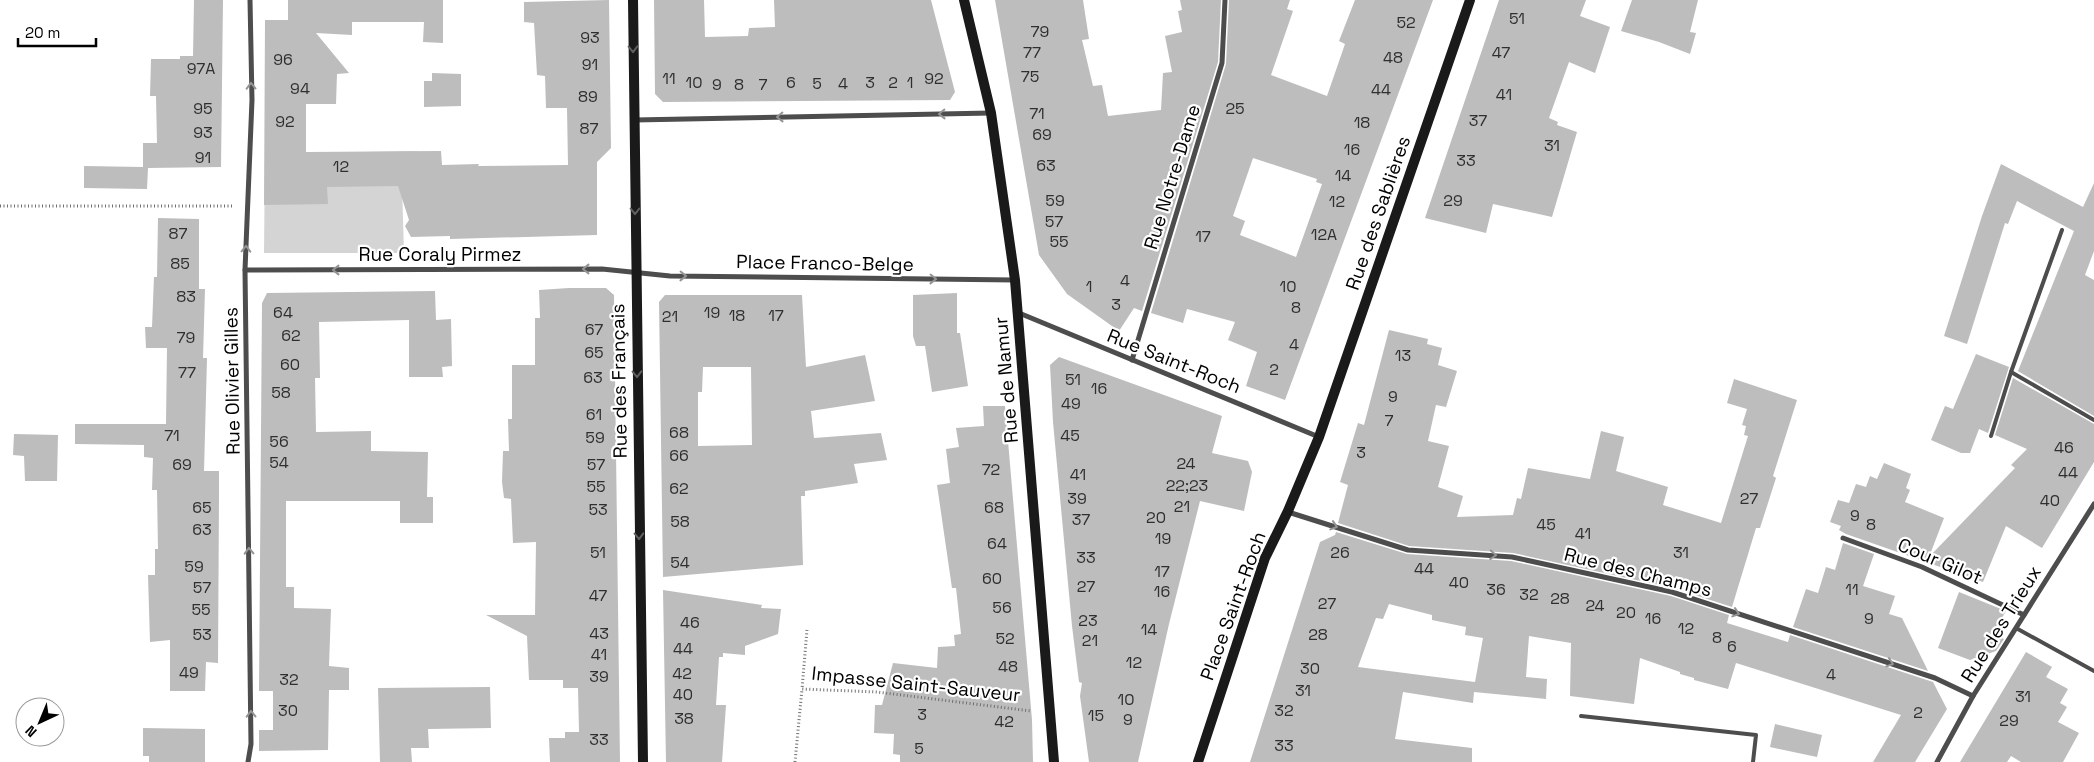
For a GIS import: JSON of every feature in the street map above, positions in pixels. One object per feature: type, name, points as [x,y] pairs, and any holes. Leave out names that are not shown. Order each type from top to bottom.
[{"type":"main road","name":"Rue des Français","points":[[632,0],[643,762]]},
{"type":"main road","name":"Rue de Namur","points":[[964,0],[991,113],[1015,280],[1054,762]]},
{"type":"main road","name":"Rue des Sablières","points":[[1319,438],[1470,0]]},
{"type":"main road","name":"Place Saint-Roch","points":[[1198,762],[1265,558],[1288,512],[1319,438]]},
{"type":"street","name":"Rue Olivier Gilles","points":[[248,762],[251,744],[245,270],[252,100],[250,0]]},
{"type":"street","name":"Rue Notre-Dame","points":[[1132,360],[1222,63],[1225,0]]},
{"type":"street","points":[[634,120],[991,113]]},
{"type":"street","name":"Rue Coraly Pirmez","points":[[245,270],[635,271]]},
{"type":"street","name":"Place Franco-Belge","points":[[635,271],[680,276],[1015,280]]},
{"type":"street","name":"Rue Saint-Roch","points":[[1018,313],[1319,438]]},
{"type":"street","name":"Rue des Trieux","points":[[1937,762],[1973,696],[2094,504]]},
{"type":"street","name":"Rue des Champs","points":[[1288,512],[1408,550],[1512,557],[1672,592],[1936,678],[1973,696]]},
{"type":"street","name":"Cour Gilot","points":[[1843,538],[1922,567],[2024,615]]},
{"type":"lane","points":[[1991,436],[2011,372],[2062,230]]},
{"type":"lane","points":[[2011,372],[2094,420]]},
{"type":"lane","points":[[2016,628],[2094,671]]},
{"type":"lane","points":[[1581,716],[1756,735],[1753,762]]},
{"type":"path","points":[[0,206],[248,206]]},
{"type":"path","name":"Impasse Saint-Sauveur","points":[[807,630],[802,689],[877,692],[1051,713]]},
{"type":"path","points":[[795,762],[802,689]]},
{"type":"shaded area","points":[[417,151],[417,179],[402,186],[404,253],[264,253],[265,154]]},
{"type":"building","points":[[194,0],[223,0],[221,167],[148,168],[147,189],[84,188],[84,166],[143,167],[143,143],[157,143],[156,96],[150,96],[151,59],[180,59],[180,56],[193,56]]},
{"type":"building","points":[[288,0],[443,0],[443,43],[423,42],[424,22],[352,22],[352,35],[316,33],[349,73],[337,74],[336,104],[306,104],[306,152],[441,151],[442,165],[479,164],[478,166],[568,165],[567,108],[546,108],[545,76],[537,75],[534,23],[524,22],[524,2],[609,0],[611,148],[597,162],[597,235],[450,239],[450,236],[411,237],[405,226],[409,220],[398,186],[327,187],[328,204],[264,205],[265,20],[288,20]]},
{"type":"building","points":[[654,0],[704,0],[705,37],[748,36],[749,28],[775,27],[774,0],[931,0],[955,92],[950,100],[663,102],[655,94]]},
{"type":"building","points":[[995,0],[1083,0],[1089,39],[1082,40],[1093,86],[1102,85],[1108,116],[1161,110],[1163,73],[1172,72],[1165,36],[1182,32],[1178,11],[1182,10],[1180,0],[1221,0],[1218,62],[1142,311],[1134,308],[1119,331],[1067,294],[1039,255]]},
{"type":"building","points":[[1229,0],[1290,0],[1287,9],[1293,11],[1271,75],[1327,96],[1345,44],[1339,41],[1355,0],[1433,0],[1285,400],[1246,386],[1257,352],[1228,340],[1235,322],[1187,309],[1183,323],[1151,313],[1226,64]],"holes":[[[1253,158],[1317,179],[1316,182],[1322,184],[1296,257],[1240,235],[1245,221],[1233,216]]]},
{"type":"building","points":[[1499,0],[1586,0],[1580,16],[1610,27],[1595,73],[1569,62],[1549,118],[1558,122],[1557,125],[1577,132],[1552,217],[1493,204],[1486,233],[1425,218]]},
{"type":"building","points":[[1632,0],[1698,0],[1690,32],[1696,33],[1690,54],[1659,42],[1621,31]]},
{"type":"building","points":[[432,73],[461,74],[461,106],[424,107],[424,81],[432,81]]},
{"type":"building","points":[[2001,164],[2083,207],[2094,183],[2094,251],[2085,275],[2094,280],[2094,416],[2016,370],[2018,371],[2074,231],[2017,201],[2008,224],[2005,223],[1967,344],[1944,336],[1982,216]]},
{"type":"building","points":[[158,218],[199,219],[199,289],[205,289],[203,358],[207,358],[204,471],[219,471],[218,663],[206,662],[205,691],[170,691],[170,640],[150,642],[148,575],[155,575],[155,549],[158,549],[157,490],[152,490],[153,458],[144,457],[144,445],[75,444],[75,424],[166,424],[167,348],[146,348],[145,327],[152,327],[154,277],[157,277]]},
{"type":"building","points":[[606,288],[614,295],[620,762],[550,762],[549,738],[565,738],[565,732],[579,732],[578,688],[563,688],[563,680],[529,680],[527,636],[486,615],[535,615],[536,542],[513,543],[511,499],[504,498],[502,482],[503,451],[509,451],[508,419],[512,419],[512,365],[535,365],[535,318],[540,318],[539,290]]},
{"type":"building","points":[[435,291],[436,320],[451,319],[452,366],[442,367],[443,377],[409,377],[409,320],[319,322],[320,378],[315,378],[316,432],[371,431],[371,451],[428,452],[427,497],[433,497],[433,523],[400,523],[400,501],[286,501],[286,587],[294,587],[294,608],[331,609],[329,666],[349,668],[349,690],[329,690],[328,750],[259,751],[259,730],[273,730],[273,691],[259,691],[262,303],[267,293]]},
{"type":"building","points":[[957,293],[957,333],[960,333],[968,386],[932,392],[925,346],[916,346],[913,336],[913,295]]},
{"type":"building","points":[[665,295],[802,295],[806,367],[865,355],[875,401],[811,411],[814,438],[881,433],[887,460],[854,464],[858,483],[805,491],[805,496],[801,496],[803,565],[663,577],[659,302]],"holes":[[[703,367],[751,367],[752,445],[698,446],[698,392],[702,392]]]},
{"type":"building","points":[[1389,330],[1428,339],[1427,344],[1442,348],[1438,365],[1457,371],[1446,407],[1436,405],[1428,441],[1449,446],[1438,487],[1463,496],[1457,517],[1513,515],[1517,498],[1521,499],[1528,468],[1590,479],[1601,431],[1624,437],[1616,471],[1668,487],[1663,505],[1721,523],[1748,436],[1744,435],[1746,426],[1742,425],[1747,409],[1727,403],[1734,379],[1797,400],[1773,476],[1776,478],[1760,528],[1756,528],[1732,607],[1673,588],[1513,553],[1409,546],[1338,523],[1348,485],[1340,482],[1358,423],[1364,425]]},
{"type":"building","points":[[1976,354],[2009,367],[1988,433],[1979,429],[1970,453],[1961,453],[1931,440],[1945,406],[1953,409]]},
{"type":"building","points":[[1059,357],[1222,416],[1212,453],[1248,461],[1252,472],[1244,511],[1200,501],[1169,624],[1138,762],[1089,762],[1080,696],[1082,683],[1079,682],[1072,626],[1053,422],[1050,365]]},
{"type":"building","points":[[2013,378],[2094,424],[2094,462],[2042,548],[2006,526],[1983,582],[1846,534],[1839,530],[1841,526],[1830,522],[1838,500],[1849,503],[1856,484],[1866,487],[1870,476],[1877,479],[1884,463],[1911,474],[1906,488],[1910,490],[1905,502],[1944,518],[1929,557],[2015,468],[2011,465],[2027,449],[1995,435]]},
{"type":"building","points":[[983,406],[1005,406],[1032,720],[1033,762],[900,762],[900,755],[893,754],[894,734],[874,733],[875,705],[882,705],[893,663],[937,668],[938,647],[955,646],[954,635],[961,634],[956,588],[952,588],[937,485],[950,483],[946,449],[959,447],[956,428],[984,426]]},
{"type":"building","points":[[14,434],[58,435],[57,481],[25,481],[24,456],[13,455]]},
{"type":"building","points":[[1336,532],[1407,554],[1511,561],[1671,596],[1729,615],[1727,623],[1788,642],[1790,635],[1933,682],[1947,709],[1915,762],[1873,762],[1901,715],[1736,663],[1728,689],[1694,680],[1694,678],[1680,674],[1680,672],[1640,658],[1634,704],[1570,696],[1571,643],[1529,636],[1526,677],[1547,679],[1546,699],[1474,692],[1473,703],[1403,692],[1395,739],[1472,748],[1472,762],[1250,762],[1320,542],[1335,535]],"holes":[[[1389,604],[1432,615],[1432,620],[1466,627],[1465,635],[1483,638],[1475,682],[1358,667],[1376,618],[1383,619]]]},
{"type":"building","points":[[1843,543],[1874,554],[1863,586],[1895,596],[1889,614],[1902,618],[1928,671],[1793,627],[1806,589],[1818,593],[1826,567],[1835,570]]},
{"type":"building","points":[[663,590],[762,605],[761,608],[781,609],[778,634],[745,646],[745,655],[723,653],[723,657],[719,657],[716,705],[726,705],[722,762],[666,762]]},
{"type":"building","points":[[1959,592],[2006,611],[1993,633],[2004,639],[1996,651],[1970,660],[1938,648]]},
{"type":"building","points":[[2026,652],[2052,667],[2046,677],[2068,689],[2060,703],[2067,707],[2058,722],[2079,733],[2063,762],[2021,762],[2011,756],[2007,762],[1960,762]]},
{"type":"building","points":[[490,687],[491,728],[428,729],[429,748],[411,748],[412,762],[380,762],[378,688]]},
{"type":"building","points":[[1775,724],[1822,735],[1817,757],[1770,747]]},
{"type":"building","points":[[143,728],[205,729],[205,762],[149,762],[149,756],[143,756]]}]
